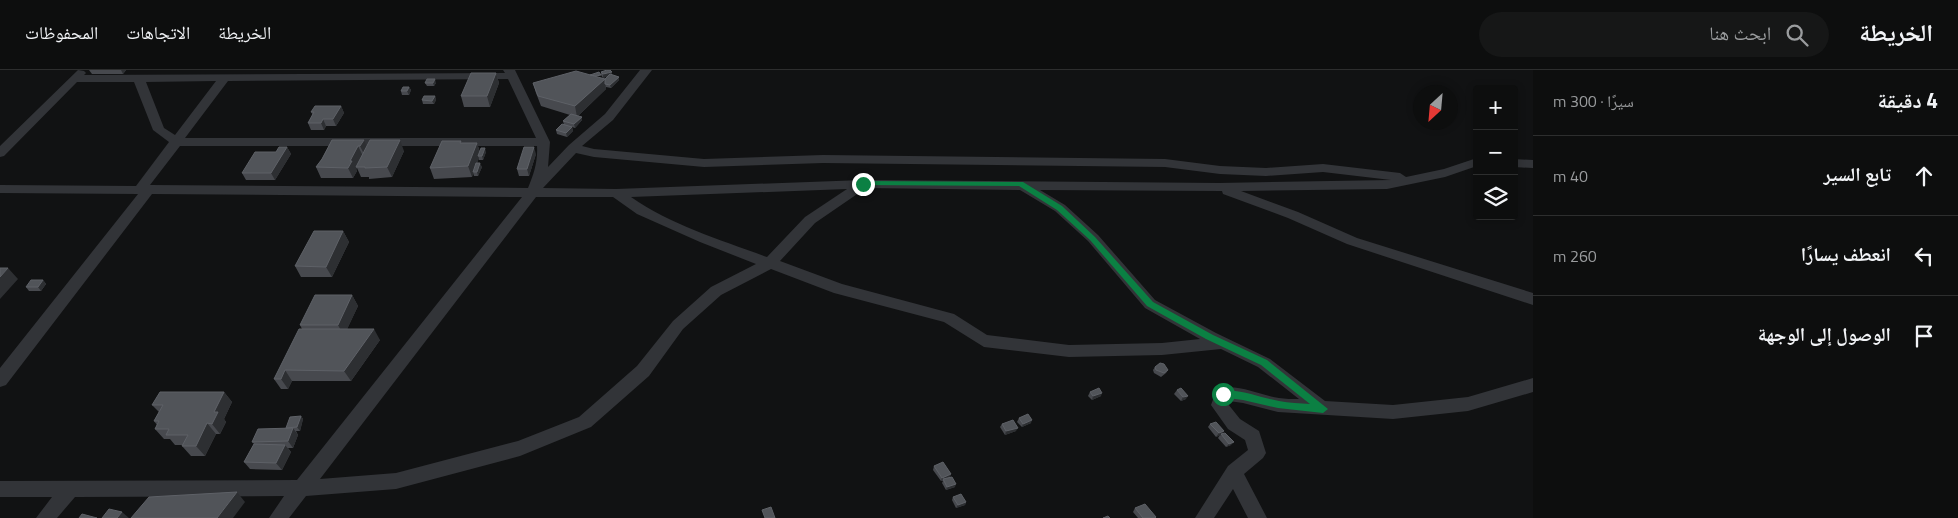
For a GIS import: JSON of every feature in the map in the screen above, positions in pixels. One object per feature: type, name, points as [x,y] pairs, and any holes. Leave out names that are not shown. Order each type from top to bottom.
[{"type":"street","points":[[0,153],[83,70]]},
{"type":"street","points":[[278,518],[533,192],[573,148],[609,117],[646,70]]},
{"type":"street","points":[[74,79],[511,73],[544,142],[543,165],[533,192]]},
{"type":"street","points":[[0,380],[145,189],[177,142],[225,78]]},
{"type":"street","points":[[139,79],[159,130],[177,142],[544,142]]},
{"type":"street","points":[[573,148],[594,153],[704,163],[823,159],[944,160],[1165,163],[1220,170],[1266,172],[1323,168],[1406,177],[1445,173]]},
{"type":"street","points":[[0,189],[616,193],[863,184],[1020,184],[1219,188],[1387,184],[1445,173],[1473,163]]},
{"type":"street","points":[[1518,163],[1533,164]]},
{"type":"street","points":[[0,489],[300,488],[396,482],[520,448],[584,422],[643,371],[678,325],[716,291],[770,263],[810,220],[863,184]]},
{"type":"street","points":[[1020,184],[1060,208],[1092,238],[1150,304],[1222,343],[1264,363],[1323,409]]},
{"type":"street","points":[[1219,188],[1293,215],[1352,241],[1533,299]]},
{"type":"street","points":[[616,193],[642,211],[705,238],[839,289],[949,318],[984,341],[1012,346],[1069,351],[1162,348],[1222,343]]},
{"type":"street","points":[[1204,518],[1234,472],[1257,452],[1253,436],[1234,424],[1219,405],[1223,394],[1243,396],[1278,405],[1393,412],[1468,404],[1533,385]]},
{"type":"street","points":[[1234,472],[1258,518]]},
{"type":"street","points":[[45,518],[71,488]]},
{"type":"building","points":[[607,70],[612,72],[603,74],[601,72]]},
{"type":"building","points":[[576,71],[605,79],[575,106],[538,96],[533,83]]},
{"type":"building","points":[[599,72],[601,75],[590,75]]},
{"type":"building","points":[[471,73],[496,73],[487,96],[461,96]]},
{"type":"building","points":[[610,74],[619,77],[610,85],[605,84],[605,79]]},
{"type":"building","points":[[427,79],[435,79],[433,83],[425,83]]},
{"type":"building","points":[[403,87],[409,87],[407,91],[401,91]]},
{"type":"building","points":[[424,96],[435,96],[432,101],[422,100]]},
{"type":"building","points":[[315,106],[341,106],[333,119],[323,119],[321,123],[308,123]]},
{"type":"building","points":[[571,114],[582,117],[574,124],[563,121]]},
{"type":"building","points":[[562,124],[572,127],[566,133],[556,130]]},
{"type":"building","points":[[332,140],[364,140],[358,146],[348,168],[316,167]]},
{"type":"building","points":[[370,140],[400,140],[387,167],[356,167]]},
{"type":"building","points":[[442,141],[477,143],[468,166],[430,168]]},
{"type":"building","points":[[279,147],[287,147],[271,173],[242,173],[255,152],[276,152]]},
{"type":"building","points":[[524,147],[534,147],[527,169],[517,169]]},
{"type":"building","points":[[481,148],[485,148],[482,156],[478,156]]},
{"type":"building","points":[[476,163],[480,163],[477,172],[473,172]]},
{"type":"building","points":[[314,231],[343,231],[326,267],[295,266]]},
{"type":"building","points":[[0,268],[8,268],[0,277]]},
{"type":"building","points":[[31,280],[43,280],[38,287],[26,287]]},
{"type":"building","points":[[315,295],[352,295],[338,325],[300,325]]},
{"type":"building","points":[[299,329],[374,329],[344,371],[285,370],[281,379],[274,379]]},
{"type":"building","points":[[1160,363],[1164,364],[1168,370],[1164,373],[1156,370],[1155,367]]},
{"type":"building","points":[[1099,388],[1102,393],[1093,396],[1090,392]]},
{"type":"building","points":[[1181,388],[1188,396],[1183,397],[1177,390]]},
{"type":"building","points":[[160,392],[224,392],[214,412],[218,412],[212,424],[207,423],[196,446],[182,446],[188,435],[166,435],[169,429],[155,429],[159,421],[154,421],[163,405],[152,405]]},
{"type":"building","points":[[1028,414],[1032,420],[1023,424],[1019,418]]},
{"type":"building","points":[[301,416],[297,427],[286,428],[290,417]]},
{"type":"building","points":[[1013,420],[1018,428],[1006,431],[1002,424]]},
{"type":"building","points":[[1216,422],[1224,431],[1219,433],[1210,424]]},
{"type":"building","points":[[293,428],[288,441],[252,442],[258,429]]},
{"type":"building","points":[[1225,433],[1234,442],[1229,444],[1221,434]]},
{"type":"building","points":[[254,444],[285,445],[276,463],[244,462]]},
{"type":"building","points":[[943,462],[951,474],[942,478],[934,466]]},
{"type":"building","points":[[952,477],[956,484],[947,487],[943,479]]},
{"type":"building","points":[[237,492],[217,518],[131,518],[149,497]]},
{"type":"building","points":[[961,494],[966,502],[958,505],[953,497]]},
{"type":"building","points":[[1145,504],[1155,518],[1143,518],[1135,508]]},
{"type":"building","points":[[771,507],[775,518],[765,518],[762,510]]},
{"type":"building","points":[[109,509],[122,512],[117,518],[102,518]]},
{"type":"building","points":[[82,514],[97,518],[79,518]]},
{"type":"route","points":[[863,184],[1020,184],[1060,208],[1092,238],[1150,304],[1210,337],[1264,363],[1323,409],[1278,405],[1243,396],[1223,394]]}]
